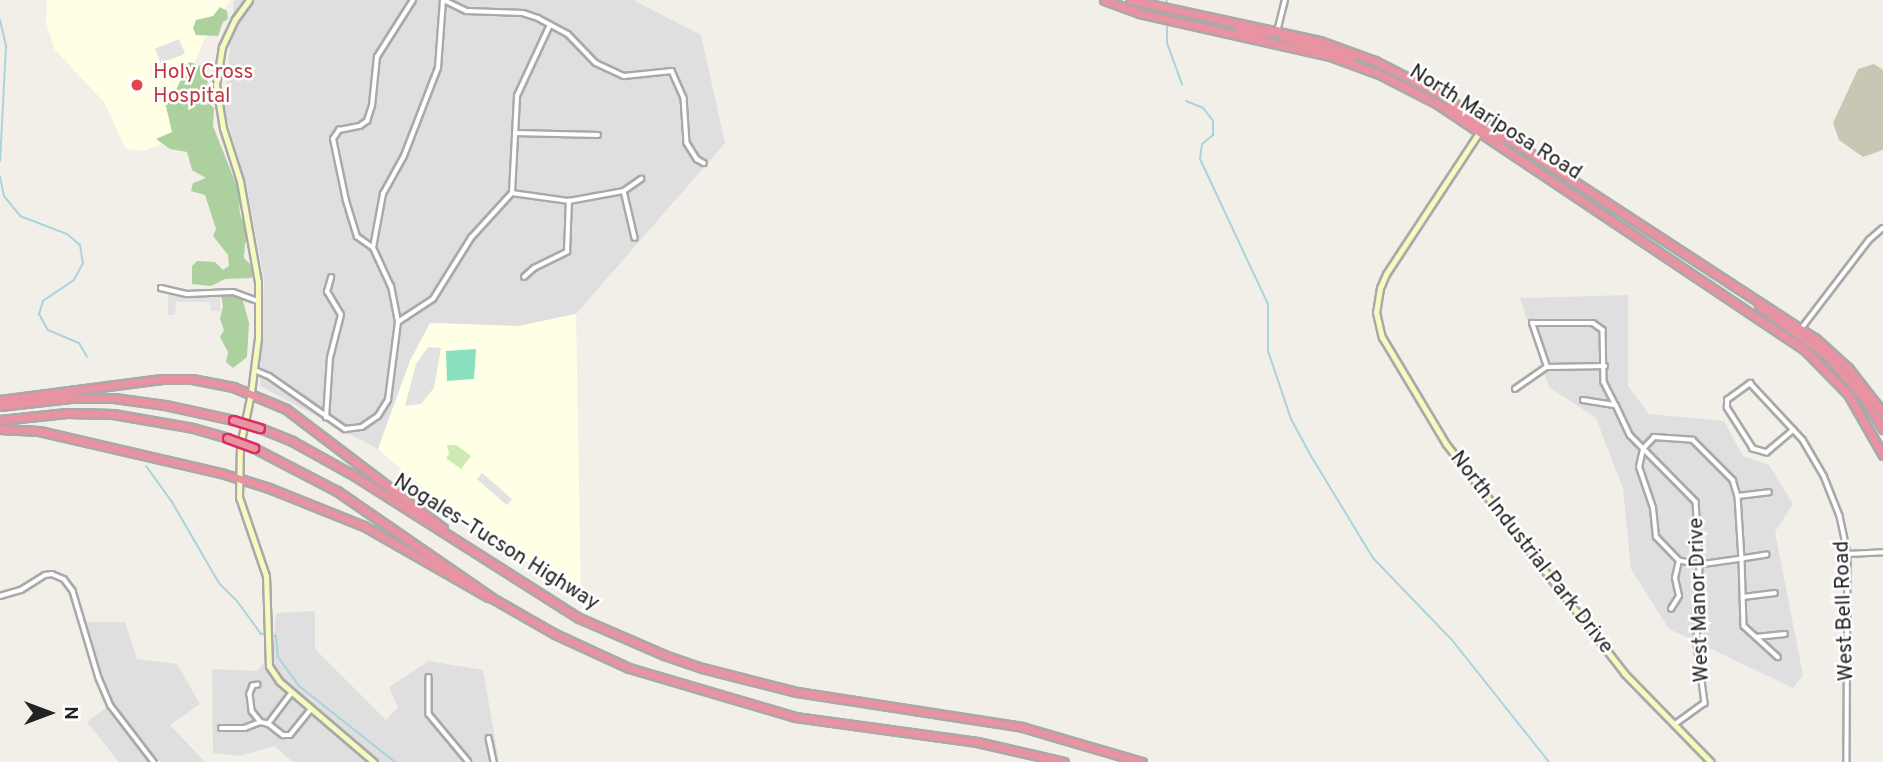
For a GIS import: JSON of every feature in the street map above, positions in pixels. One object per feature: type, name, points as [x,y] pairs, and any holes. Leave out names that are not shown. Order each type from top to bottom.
[{"type":"highway","name":"North Mariposa Road","points":[[1104,0],[1164,19],[1188,19],[1277,30],[1347,51],[1413,79],[1464,108],[1799,331]]},
{"type":"highway","name":"North Mariposa Road","points":[[1130,0],[1188,19],[1329,56],[1409,88],[1480,131],[1792,341],[1839,382],[1862,414]]},
{"type":"highway","points":[[1277,30],[1283,37],[1352,59],[1409,88]]},
{"type":"highway","points":[[1413,79],[1473,121],[1480,131],[1492,132],[1557,169]]},
{"type":"highway","points":[[1799,331],[1848,368],[1883,414]]},
{"type":"highway","points":[[1799,331],[1847,377],[1883,429]]},
{"type":"highway","points":[[0,403],[162,379],[192,379],[251,393],[286,409],[314,428],[489,564]]},
{"type":"highway","name":"Nogales–Tucson Highway","points":[[0,403],[114,398],[165,405],[260,428],[292,441],[355,476],[489,564],[579,618],[702,668],[797,692],[1022,727],[1142,762]]},
{"type":"highway","name":"Nogales–Tucson Highway","points":[[0,420],[67,413],[113,414],[193,428],[227,438],[254,448],[337,491],[492,598],[605,658],[760,710],[977,742],[1064,762]]},
{"type":"highway","points":[[1862,414],[1883,447]]},
{"type":"highway","points":[[1862,414],[1883,455]]},
{"type":"highway","points":[[0,429],[39,431],[289,495],[364,526],[478,593],[492,598]]},
{"type":"street","points":[[249,0],[235,19],[222,47],[216,85],[218,106],[240,181],[258,301],[255,370],[240,445],[238,480],[242,513],[266,576],[270,621],[266,658],[279,681],[374,762]]},
{"type":"street","points":[[255,370],[269,376],[345,429],[354,429],[370,423],[388,400],[398,322],[391,287],[373,248],[358,237],[346,201],[333,139],[339,130],[360,126],[367,121],[372,106],[377,57],[413,0]]},
{"type":"street","points":[[373,248],[383,194],[404,156],[438,68],[443,0],[467,12],[523,13],[568,34],[596,63],[612,72],[642,76],[672,71],[684,98],[687,143],[697,159],[704,163]]},
{"type":"street","points":[[1277,30],[1286,0]]},
{"type":"street","points":[[398,322],[433,299],[471,238],[512,193],[517,96],[550,25]]},
{"type":"street","name":"North Industrial Park Drive","points":[[1480,131],[1386,274],[1377,300],[1377,324],[1437,432],[1625,673],[1711,762]]},
{"type":"street","points":[[515,134],[598,135]]},
{"type":"street","points":[[512,193],[569,201],[624,191],[641,179]]},
{"type":"street","points":[[624,191],[635,238]]},
{"type":"street","points":[[524,277],[534,268],[567,252],[569,201]]},
{"type":"street","points":[[1792,341],[1869,240],[1883,228]]},
{"type":"street","points":[[326,418],[330,358],[341,315],[327,292],[331,278]]},
{"type":"street","points":[[161,288],[187,294],[233,292],[258,301]]},
{"type":"street","points":[[1547,367],[1532,323],[1593,323],[1603,330],[1604,383],[1630,435],[1643,449]]},
{"type":"street","points":[[1515,389],[1547,367],[1605,366]]},
{"type":"street","name":"West Bell Road","points":[[1794,430],[1767,453],[1753,449],[1727,408],[1727,400],[1750,383],[1794,430],[1803,440],[1824,476],[1840,516],[1848,554],[1847,762]]},
{"type":"street","points":[[1583,400],[1616,405]]},
{"type":"street","points":[[1767,555],[1742,559],[1700,565],[1679,561],[1656,537],[1653,508],[1639,467],[1643,449],[1654,437],[1693,440],[1733,480],[1738,496],[1742,559],[1744,626],[1778,657]]},
{"type":"street","name":"West Manor Drive","points":[[1643,449],[1696,502],[1700,565],[1697,644],[1705,703],[1675,725]]},
{"type":"street","points":[[1738,496],[1769,492]]},
{"type":"street","points":[[1848,554],[1883,552]]},
{"type":"street","name":"West Manor Drive","points":[[1671,608],[1679,596],[1675,578],[1679,561]]},
{"type":"street","points":[[0,596],[21,590],[52,574],[64,579],[73,591],[107,699],[154,762]]},
{"type":"street","points":[[1743,597],[1775,593]]},
{"type":"street","points":[[1756,637],[1785,634]]},
{"type":"street","points":[[429,677],[428,706],[431,719],[470,762]]},
{"type":"street","points":[[258,685],[253,686],[250,694],[251,707],[261,722]]},
{"type":"street","points":[[269,724],[292,693]]},
{"type":"street","points":[[221,728],[245,729],[261,722],[269,724],[283,735],[290,735],[310,710]]},
{"type":"street","points":[[489,738],[494,762]]},
{"type":"shaded area","name":"Holy Cross Hospital","points":[[47,0],[230,0],[204,40],[191,71],[179,137],[143,151],[126,149],[104,102],[55,50],[46,22]]},
{"type":"shaded area","points":[[234,0],[633,0],[701,35],[725,143],[576,314],[519,326],[430,323],[410,361],[378,449],[260,386],[264,279],[246,183],[224,110]]},
{"type":"shaded area","points":[[179,39],[185,54],[161,64],[155,49]]},
{"type":"shaded area","points":[[1874,64],[1883,70],[1883,150],[1863,157],[1839,140],[1833,123],[1858,69]]},
{"type":"shaded area","points":[[220,294],[220,311],[211,311],[210,302],[176,302],[175,315],[168,315],[168,295]]},
{"type":"shaded area","points":[[1628,295],[1628,386],[1649,414],[1724,421],[1743,456],[1769,465],[1793,504],[1775,532],[1803,675],[1793,688],[1669,629],[1631,569],[1623,489],[1596,418],[1549,387],[1520,298]]},
{"type":"shaded area","points":[[576,314],[581,599],[547,572],[485,541],[378,449],[410,361],[430,323],[519,326]]},
{"type":"shaded area","points":[[428,347],[441,348],[434,388],[421,404],[405,406],[416,364]]},
{"type":"shaded area","points":[[482,473],[512,499],[507,505],[477,479]]},
{"type":"shaded area","points":[[315,611],[315,649],[386,720],[398,707],[389,687],[429,661],[483,670],[499,762],[293,762],[274,746],[239,756],[213,753],[212,669],[257,671],[272,653],[276,613]]},
{"type":"shaded area","points":[[85,622],[125,622],[137,659],[177,664],[200,704],[170,725],[205,762],[160,762],[116,707],[104,684]]},
{"type":"shaded area","points":[[107,707],[152,762],[119,762],[87,722]]},
{"type":"green space","points":[[220,7],[227,11],[228,19],[223,22],[218,36],[196,35],[193,28],[196,20],[213,16]]},
{"type":"green space","points":[[189,62],[205,67],[208,81],[204,99],[214,108],[213,126],[238,189],[240,214],[249,237],[245,244],[244,258],[252,266],[252,278],[225,279],[211,286],[192,284],[192,266],[197,261],[215,262],[223,270],[229,266],[228,255],[213,236],[216,229],[205,195],[191,191],[193,183],[206,178],[192,170],[187,152],[170,149],[156,139],[172,132],[165,102],[176,90]]},
{"type":"green space","points":[[241,294],[249,323],[247,357],[233,368],[226,362],[228,352],[220,337],[224,330],[220,319],[223,306],[221,295]]},
{"type":"green space","points":[[476,349],[474,379],[447,381],[446,351]]},
{"type":"green space","points":[[447,445],[456,445],[471,456],[461,469],[446,458],[449,454]]},
{"type":"waterway","points":[[0,20],[6,47],[0,161]]},
{"type":"waterway","points":[[1167,27],[1167,43],[1182,84]]},
{"type":"waterway","points":[[1186,101],[1203,108],[1213,121],[1213,135],[1202,144],[1200,159],[1268,304],[1268,351],[1291,419],[1311,456],[1373,558],[1452,640],[1549,762]]},
{"type":"waterway","points":[[0,177],[4,196],[20,216],[67,234],[80,245],[83,263],[74,280],[43,301],[39,314],[48,330],[79,343],[87,357]]},
{"type":"waterway","points":[[146,466],[172,502],[219,583],[237,601],[261,634],[266,634]]},
{"type":"waterway","points":[[271,635],[276,636],[278,657],[299,686],[395,762]]},
{"type":"place","name":"Holy Cross Hospital","points":[[137,85]]}]
